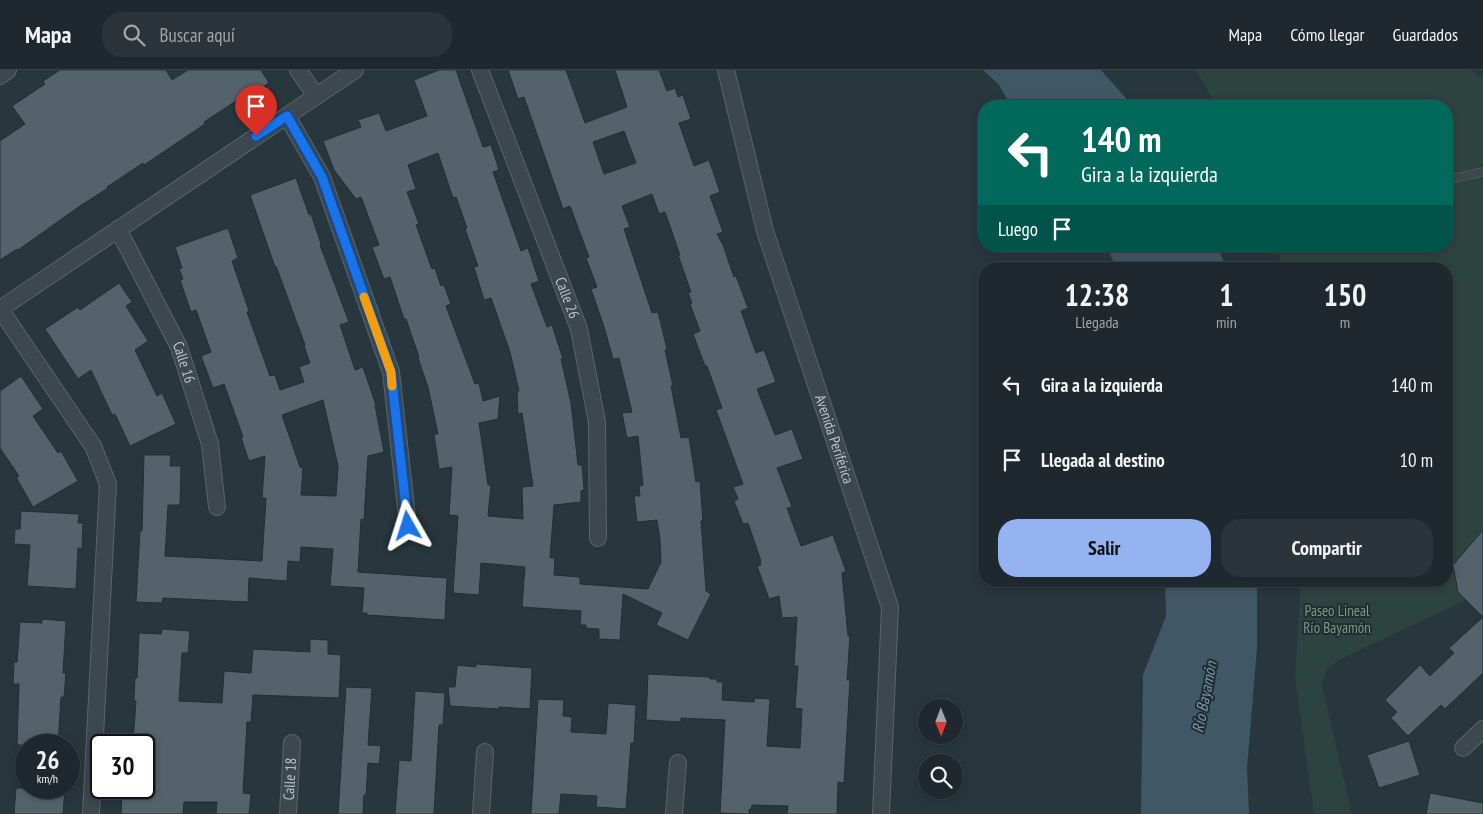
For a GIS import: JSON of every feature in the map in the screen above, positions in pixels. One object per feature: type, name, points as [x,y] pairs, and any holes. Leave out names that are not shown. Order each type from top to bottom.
[{"type":"street","points":[[0,76],[8,70]]},
{"type":"street","points":[[298,70],[316,96]]},
{"type":"street","points":[[91,814],[108,484],[93,446],[0,309],[355,70]]},
{"type":"street","name":"Calle 26","points":[[480,70],[579,328],[597,422],[598,538]]},
{"type":"street","name":"Avenida Periférica","points":[[726,70],[765,231],[890,607],[881,814]]},
{"type":"street","points":[[287,116],[322,177],[391,372],[408,526]]},
{"type":"street","name":"Calle 16","points":[[118,230],[178,347],[210,444],[216,507]]},
{"type":"street","points":[[1463,748],[1483,728]]},
{"type":"street","name":"Calle 18","points":[[288,814],[292,743]]},
{"type":"street","points":[[481,814],[484,752]]},
{"type":"street","points":[[674,814],[678,763]]},
{"type":"lane","points":[[1453,178],[1483,172]]},
{"type":"green space","name":"Paseo Lineal Río Bayamón","points":[[1196,70],[1471,70],[1483,79],[1483,592],[1339,660],[1327,669],[1322,685],[1352,814],[1314,814],[1295,677],[1301,587],[1453,587],[1453,262],[1280,262],[1278,252],[1453,252],[1453,100],[1213,100]]},
{"type":"water","points":[[983,70],[1101,70],[1128,100],[1008,100],[999,85]]},
{"type":"water","points":[[1109,252],[1220,252],[1224,262],[1114,262]]},
{"type":"water","name":"Río Bayamón","points":[[1165,587],[1257,587],[1257,648],[1247,768],[1249,814],[1141,814],[1143,675],[1166,616]]},
{"type":"building","points":[[60,70],[166,70],[172,80],[188,70],[261,70],[269,83],[241,102],[239,99],[204,122],[205,124],[144,165],[143,163],[18,250],[0,260],[0,141],[25,124],[12,106],[45,84],[43,81]]},
{"type":"building","points":[[439,70],[456,70],[483,147],[491,145],[499,170],[493,172],[521,251],[528,248],[539,281],[531,284],[547,327],[552,325],[563,359],[561,359],[571,403],[578,465],[582,465],[584,490],[581,491],[581,502],[554,505],[550,558],[555,558],[554,575],[580,577],[580,584],[648,589],[661,562],[660,539],[657,520],[637,522],[634,496],[640,496],[639,486],[643,485],[638,436],[627,438],[622,413],[632,412],[619,358],[613,359],[591,289],[597,287],[586,258],[589,257],[570,206],[563,209],[524,97],[518,99],[508,70],[566,70],[585,123],[627,107],[615,70],[659,70],[667,91],[675,88],[678,97],[683,95],[691,119],[679,123],[694,166],[709,160],[720,192],[710,196],[723,232],[717,234],[748,308],[741,311],[756,353],[764,350],[776,382],[757,389],[775,435],[792,429],[803,459],[777,468],[792,507],[787,508],[801,546],[833,535],[846,571],[842,573],[848,636],[850,636],[847,680],[850,680],[844,783],[838,782],[837,814],[787,814],[788,806],[752,805],[751,810],[749,809],[749,814],[720,813],[725,720],[681,718],[681,722],[646,720],[648,674],[710,677],[710,679],[717,679],[717,682],[723,682],[722,700],[754,702],[755,698],[770,699],[767,746],[800,748],[802,709],[795,708],[798,666],[794,666],[797,617],[782,618],[779,596],[769,599],[757,566],[761,565],[761,561],[748,523],[743,524],[734,501],[738,499],[733,487],[743,484],[716,410],[722,408],[693,334],[700,331],[690,304],[692,303],[688,293],[691,292],[678,255],[680,255],[665,212],[659,214],[652,194],[622,206],[630,227],[624,229],[652,313],[658,312],[667,349],[665,350],[681,438],[689,437],[696,482],[700,481],[706,591],[711,594],[688,640],[656,625],[662,613],[623,594],[620,640],[599,639],[599,629],[586,628],[586,625],[580,625],[581,611],[522,607],[525,567],[481,563],[479,595],[453,593],[458,516],[449,515],[452,467],[439,469],[434,434],[438,434],[428,387],[390,277],[384,279],[372,247],[379,245],[361,197],[356,199],[334,170],[323,141],[361,127],[358,120],[379,113],[386,131],[427,116],[414,80]],"holes":[[[624,131],[636,163],[604,174],[593,142]],[[438,153],[453,198],[456,197],[467,228],[465,229],[478,266],[474,267],[484,300],[491,298],[510,352],[519,391],[517,392],[518,414],[522,413],[533,486],[522,487],[523,519],[488,516],[491,485],[488,485],[479,423],[498,419],[500,396],[483,401],[479,383],[475,384],[446,306],[451,304],[444,285],[441,286],[435,268],[432,269],[416,225],[419,224],[407,192],[416,189],[408,165]]]},
{"type":"building","points":[[296,178],[309,215],[311,214],[320,245],[349,322],[340,325],[355,370],[363,367],[376,405],[384,452],[368,456],[364,520],[361,519],[358,572],[447,578],[445,620],[367,615],[367,613],[362,613],[364,588],[330,586],[333,549],[301,547],[300,562],[288,561],[287,581],[249,578],[248,602],[163,598],[162,603],[136,602],[140,530],[142,531],[144,455],[171,455],[170,466],[181,466],[180,505],[168,505],[165,556],[262,561],[266,498],[262,498],[265,456],[249,461],[241,438],[243,437],[224,384],[213,388],[201,356],[211,352],[196,310],[191,312],[180,280],[183,279],[179,269],[182,268],[175,247],[228,228],[238,258],[232,261],[249,311],[247,312],[270,376],[275,375],[280,390],[304,382],[299,367],[310,363],[305,345],[250,195]],"holes":[[[323,400],[338,466],[336,496],[301,495],[303,468],[300,467],[282,415]]]},
{"type":"building","points":[[119,283],[132,302],[126,306],[148,341],[135,350],[157,396],[162,393],[176,424],[130,446],[115,414],[112,415],[91,370],[78,379],[45,329],[78,307],[80,310]]},
{"type":"building","points":[[21,376],[43,409],[33,416],[58,453],[61,451],[78,481],[33,507],[16,477],[19,476],[0,448],[0,391]]},
{"type":"building","points":[[21,511],[79,514],[78,523],[83,523],[82,549],[78,548],[76,589],[27,586],[30,545],[14,544],[15,529],[20,529]]},
{"type":"building","points":[[1483,530],[1483,617],[1458,592],[1453,565]]},
{"type":"building","points":[[1483,617],[1483,673],[1445,709],[1441,705],[1408,736],[1391,718],[1397,712],[1385,700],[1420,665],[1430,676],[1454,653],[1449,648]]},
{"type":"building","points":[[42,619],[66,621],[63,673],[66,673],[64,697],[61,697],[59,734],[17,734],[19,684],[13,684],[14,662],[17,662],[20,622],[42,623]]},
{"type":"building","points":[[162,629],[190,631],[188,653],[182,653],[179,701],[222,703],[224,671],[251,673],[253,649],[310,652],[310,639],[328,640],[328,654],[341,655],[339,698],[253,695],[251,722],[247,722],[243,793],[251,794],[249,814],[216,814],[217,802],[184,802],[183,814],[121,814],[122,799],[155,799],[155,734],[134,734],[136,701],[134,701],[139,633],[161,634]]},
{"type":"building","points":[[476,664],[532,668],[530,709],[450,706],[448,687],[455,687],[457,665],[476,667]]},
{"type":"building","points":[[346,687],[372,688],[368,745],[381,746],[379,764],[368,763],[363,814],[338,814]]},
{"type":"building","points":[[415,691],[445,693],[443,725],[439,725],[434,814],[395,814],[399,760],[411,761]]},
{"type":"building","points":[[538,699],[564,700],[563,716],[572,717],[571,732],[606,734],[608,703],[636,705],[634,743],[631,743],[626,809],[596,807],[597,796],[561,794],[559,814],[531,814]]},
{"type":"building","points":[[1409,741],[1420,775],[1379,788],[1367,755]]},
{"type":"building","points":[[1430,793],[1483,803],[1483,814],[1426,814]]},
{"type":"building","points":[[15,799],[64,799],[63,814],[14,814]]},
{"type":"slow traffic","points":[[364,297],[391,372],[392,386]]},
{"type":"route","points":[[256,136],[287,116],[322,177],[391,372],[408,526]]}]
